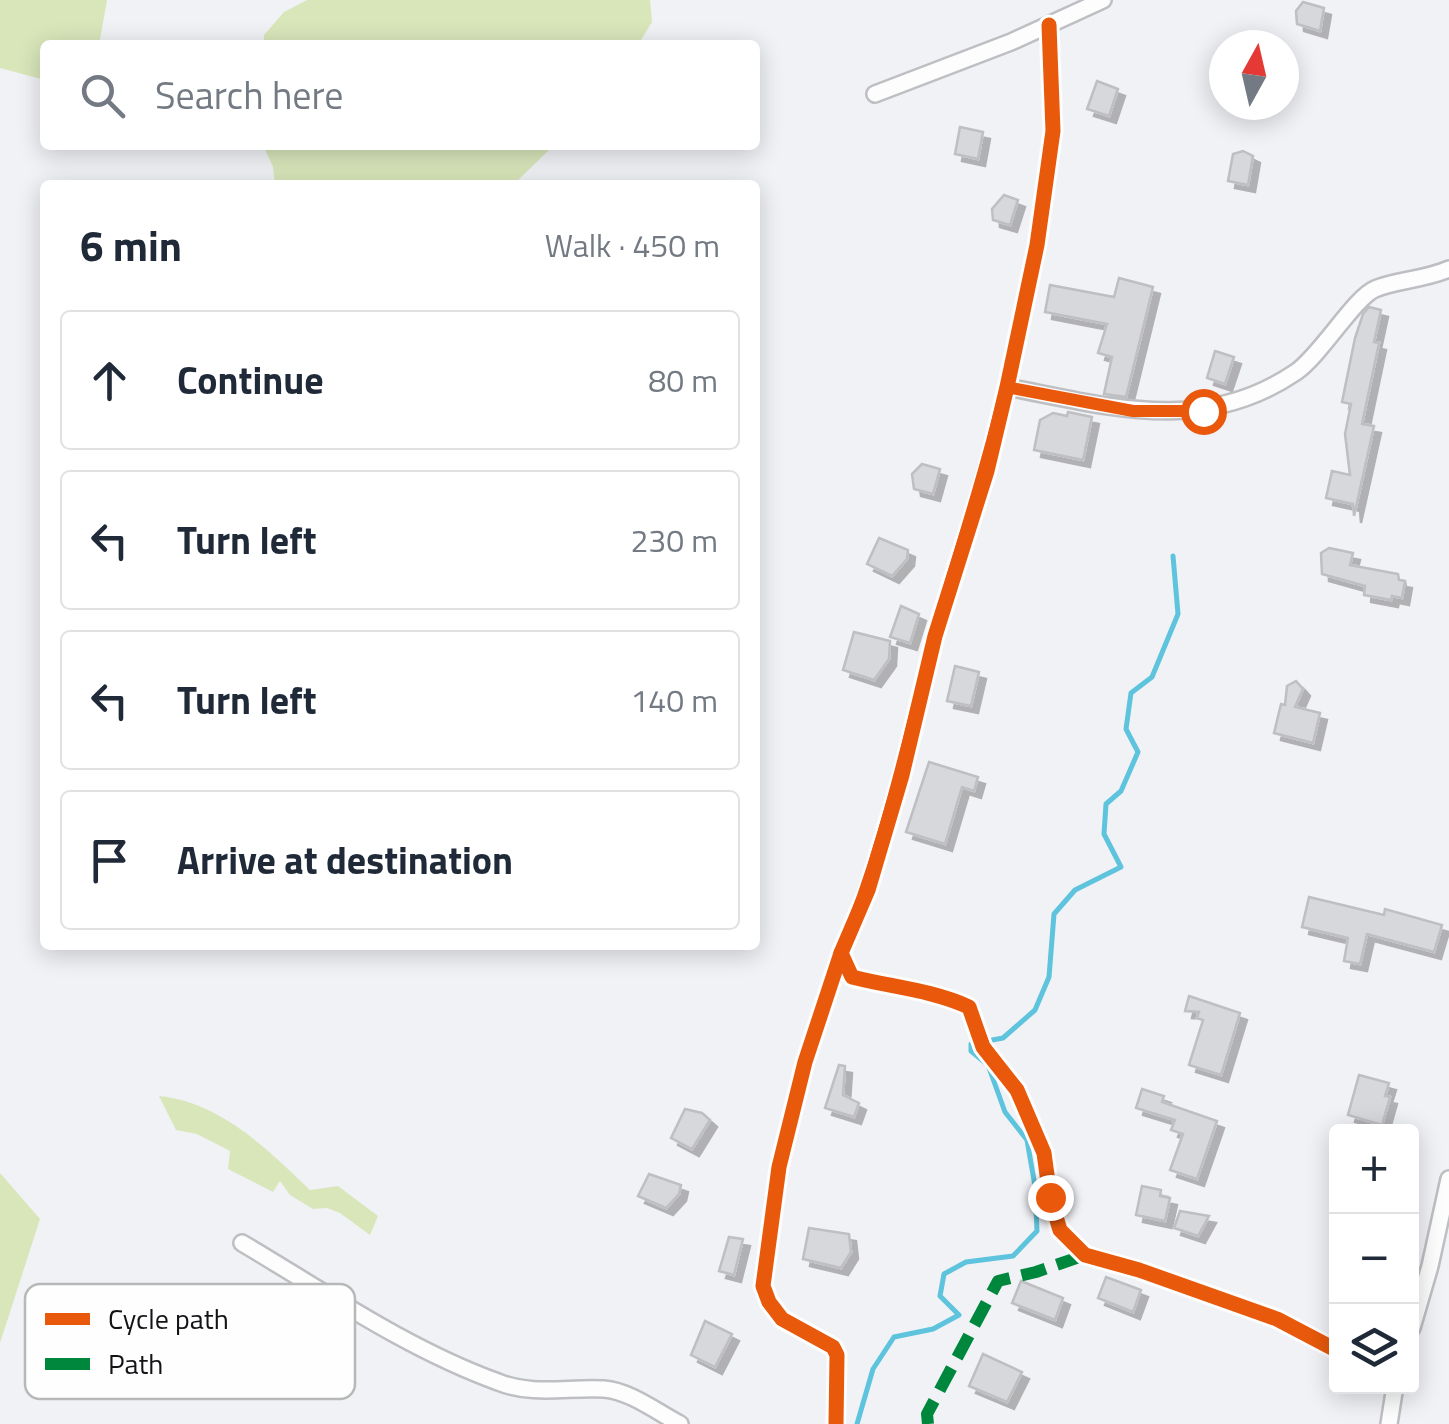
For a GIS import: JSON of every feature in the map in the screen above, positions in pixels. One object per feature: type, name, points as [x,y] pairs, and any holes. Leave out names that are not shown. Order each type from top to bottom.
[{"type":"street","points":[[875,94],[1049,26],[1102,0]]},
{"type":"street","points":[[836,1424],[837,1355],[833,1348],[782,1320],[768,1302],[764,1286],[779,1167],[805,1062],[841,953],[868,890],[902,775],[936,636],[986,472],[1036,245],[1053,131],[1049,26]]},
{"type":"street","points":[[1006,387],[1133,411],[1203,411],[1246,398],[1298,371],[1372,289],[1426,279],[1449,268]]},
{"type":"street","points":[[841,953],[852,976],[942,995],[969,1007],[984,1046],[1017,1090],[1044,1153],[1050,1197],[1060,1230],[1085,1254],[1277,1319],[1329,1346]]},
{"type":"street","points":[[1419,1304],[1449,1179]]},
{"type":"street","points":[[242,1243],[311,1284]]},
{"type":"street","points":[[355,1310],[409,1342],[497,1382],[524,1390],[622,1392],[680,1424]]},
{"type":"street","points":[[1389,1424],[1394,1394]]},
{"type":"green space","points":[[0,0],[107,0],[100,40],[40,40],[40,79],[0,68]]},
{"type":"green space","points":[[307,0],[650,0],[652,22],[641,40],[264,40],[284,12]]},
{"type":"green space","points":[[265,150],[549,150],[518,180],[274,180]]},
{"type":"green space","points":[[159,1096],[202,1107],[223,1118],[260,1144],[310,1190],[338,1186],[378,1216],[370,1235],[340,1213],[327,1208],[313,1209],[290,1195],[280,1181],[273,1192],[228,1169],[230,1151],[197,1134],[176,1130]]},
{"type":"green space","points":[[0,1173],[40,1219],[0,1343]]},
{"type":"building","points":[[1303,2],[1324,8],[1320,31],[1297,24],[1296,11]]},
{"type":"building","points":[[1097,81],[1118,89],[1109,116],[1087,109]]},
{"type":"building","points":[[960,127],[983,132],[978,159],[955,154]]},
{"type":"building","points":[[1243,151],[1253,156],[1248,185],[1228,181],[1233,154]]},
{"type":"building","points":[[1004,195],[1018,200],[1010,225],[993,220],[992,209]]},
{"type":"building","points":[[1119,278],[1153,287],[1126,397],[1104,394],[1112,357],[1098,353],[1107,324],[1045,312],[1050,285],[1114,297]]},
{"type":"building","points":[[1369,307],[1381,310],[1374,342],[1379,343],[1362,424],[1374,426],[1354,516],[1353,504],[1326,498],[1332,471],[1350,475],[1345,434],[1351,404],[1342,402],[1355,338]]},
{"type":"building","points":[[1215,351],[1234,357],[1225,384],[1207,378]]},
{"type":"building","points":[[1068,412],[1092,417],[1083,460],[1034,450],[1040,420],[1053,413],[1067,416]]},
{"type":"building","points":[[922,464],[940,469],[933,494],[914,489],[912,474]]},
{"type":"building","points":[[879,538],[908,550],[907,559],[892,576],[867,564]]},
{"type":"building","points":[[1329,548],[1353,553],[1350,565],[1398,574],[1399,580],[1405,581],[1402,598],[1364,595],[1365,586],[1322,574],[1321,553]]},
{"type":"building","points":[[901,606],[919,614],[910,643],[890,637]]},
{"type":"building","points":[[854,632],[890,641],[889,659],[874,680],[843,670]]},
{"type":"building","points":[[955,666],[979,672],[971,706],[947,701]]},
{"type":"building","points":[[1296,681],[1303,689],[1295,707],[1320,713],[1313,743],[1274,733],[1281,704],[1285,705],[1287,686]]},
{"type":"building","points":[[929,762],[978,777],[974,791],[962,787],[945,844],[906,832]]},
{"type":"building","points":[[1309,897],[1384,915],[1385,909],[1442,925],[1434,952],[1367,934],[1360,964],[1344,961],[1348,938],[1302,927]]},
{"type":"building","points":[[1189,996],[1240,1013],[1221,1075],[1189,1065],[1203,1020],[1197,1018],[1199,1012],[1185,1011]]},
{"type":"building","points":[[839,1065],[845,1066],[843,1095],[859,1103],[854,1117],[825,1108]]},
{"type":"building","points":[[1359,1075],[1389,1083],[1385,1096],[1390,1097],[1382,1124],[1348,1115]]},
{"type":"building","points":[[1142,1089],[1164,1096],[1162,1102],[1217,1121],[1197,1179],[1170,1170],[1183,1134],[1171,1130],[1175,1120],[1136,1108]]},
{"type":"building","points":[[685,1109],[702,1113],[710,1120],[692,1149],[671,1138]]},
{"type":"building","points":[[649,1174],[681,1185],[679,1194],[666,1208],[638,1196]]},
{"type":"building","points":[[1142,1186],[1161,1190],[1160,1196],[1170,1198],[1165,1221],[1136,1215]]},
{"type":"building","points":[[1180,1211],[1209,1216],[1198,1236],[1174,1228]]},
{"type":"building","points":[[809,1228],[849,1234],[851,1252],[841,1268],[803,1259]]},
{"type":"building","points":[[729,1237],[743,1239],[734,1275],[719,1271]]},
{"type":"building","points":[[1106,1277],[1141,1290],[1133,1312],[1098,1298]]},
{"type":"building","points":[[1021,1281],[1063,1298],[1055,1320],[1012,1303]]},
{"type":"building","points":[[705,1321],[732,1334],[715,1367],[691,1355]]},
{"type":"building","points":[[983,1354],[1022,1372],[1007,1402],[969,1386]]},
{"type":"waterway","points":[[857,1424],[873,1369],[894,1337],[933,1329],[959,1315],[940,1296],[944,1274],[966,1262],[1013,1256],[1037,1231],[1027,1140],[1005,1112],[988,1065],[971,1051],[971,1044],[1003,1038],[1035,1010],[1049,977],[1054,914],[1075,890],[1121,867],[1104,834],[1106,804],[1121,791],[1138,752],[1126,729],[1131,693],[1152,677],[1178,614],[1173,556]]},
{"type":"marked path","points":[[928,1424],[927,1414],[998,1281],[1085,1255]]},
{"type":"cycle path","points":[[836,1424],[837,1355],[833,1347],[782,1319],[763,1286],[779,1167],[805,1062],[841,953],[868,890],[902,775],[935,636],[987,471],[1007,387],[1037,245],[1053,131],[1049,25]]},
{"type":"cycle path","points":[[841,953],[852,977],[969,1007],[983,1047],[1017,1090],[1044,1153],[1050,1197],[1060,1230],[1085,1255],[1277,1319],[1329,1346]]},
{"type":"route","points":[[1050,1197],[1044,1153],[1017,1090],[984,1046],[969,1007],[942,995],[852,976],[841,953],[868,890],[902,775],[936,636],[986,472],[1006,387],[1133,411],[1203,411]]}]
